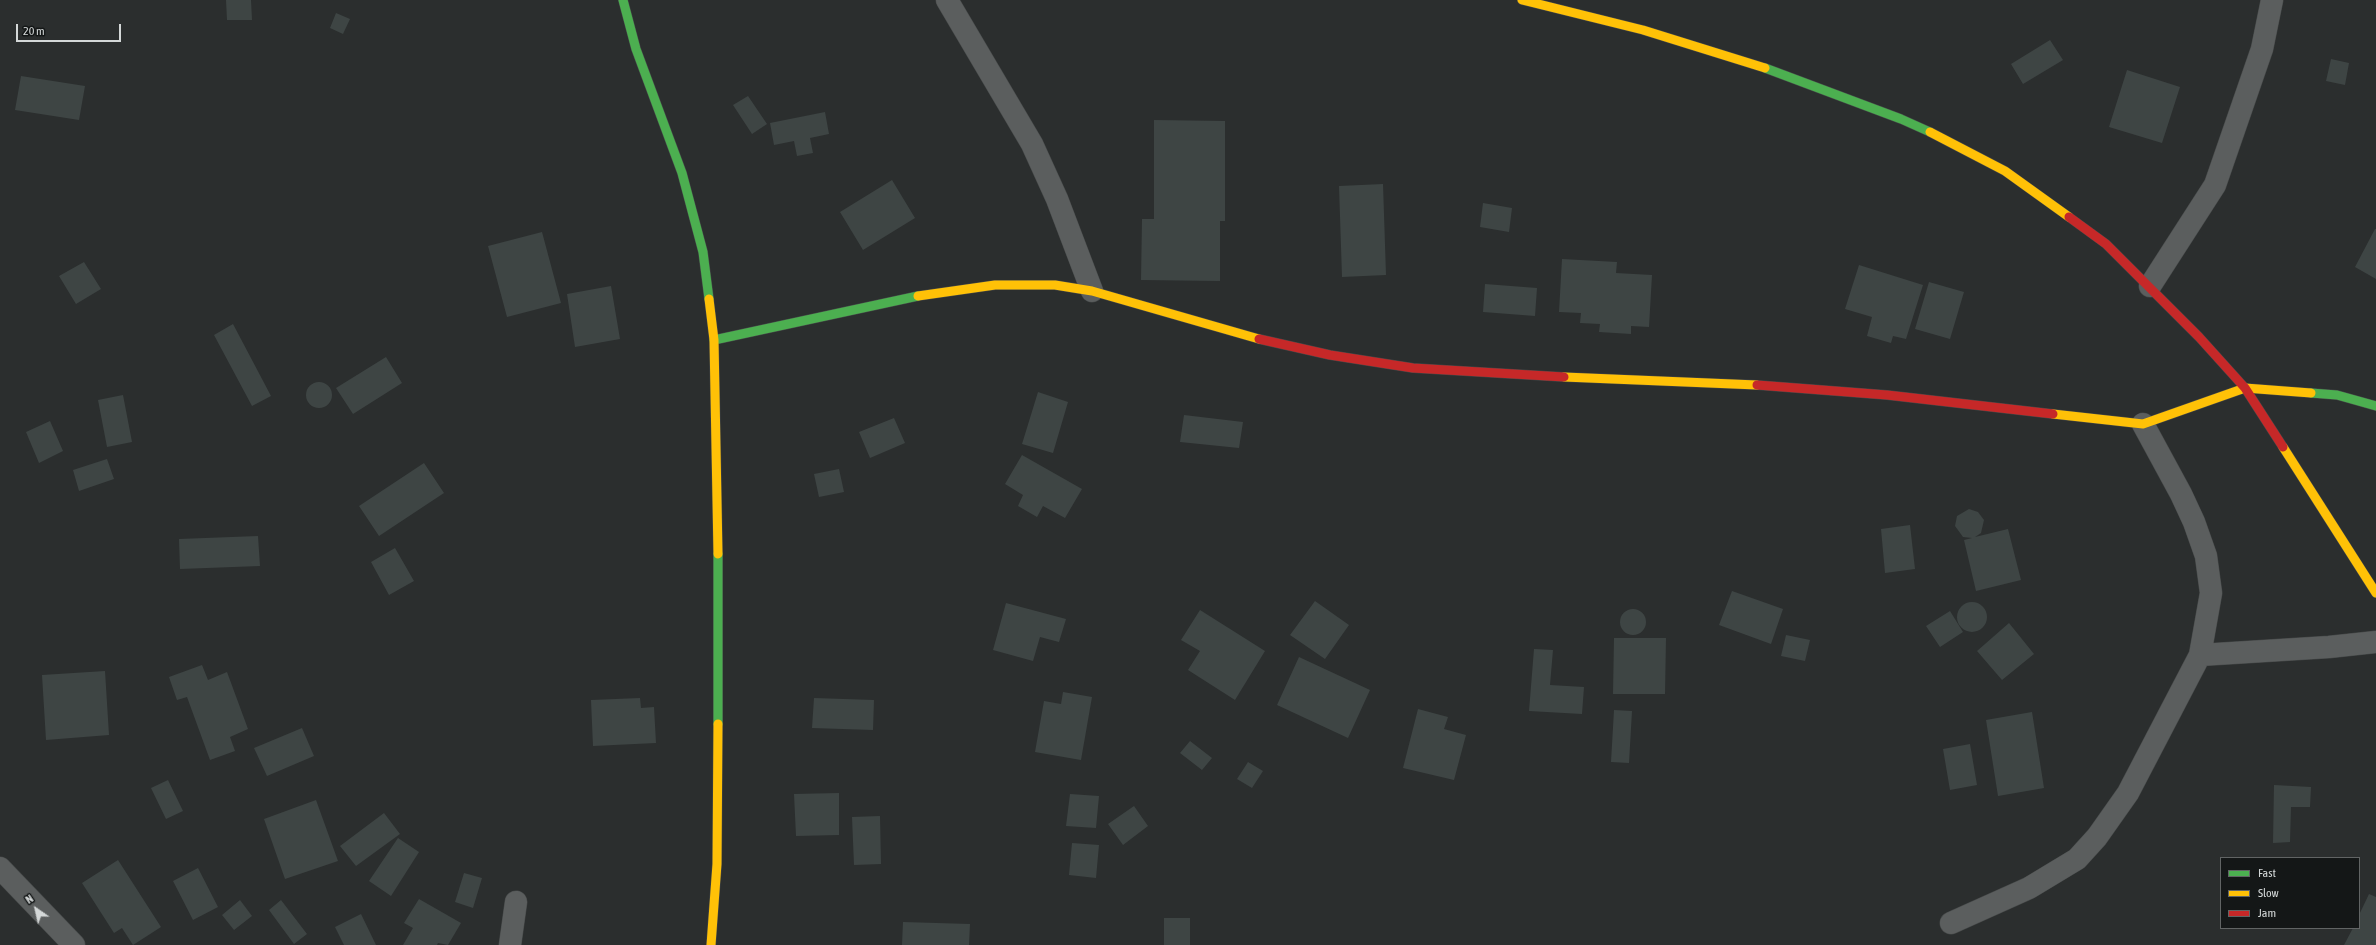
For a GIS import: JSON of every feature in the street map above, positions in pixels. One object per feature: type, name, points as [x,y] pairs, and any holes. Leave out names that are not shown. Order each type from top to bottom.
[{"type":"street","points":[[623,0],[636,49],[682,173],[703,252],[714,340],[719,646],[717,864],[711,945]]},
{"type":"street","points":[[947,0],[1032,144],[1058,199],[1092,290]]},
{"type":"street","points":[[1522,0],[1643,30],[1769,69],[1901,119],[1954,143],[2005,171],[2106,244],[2150,286],[2245,388],[2376,593]]},
{"type":"street","points":[[2150,286],[2215,185],[2262,49],[2272,0]]},
{"type":"street","points":[[714,340],[938,292],[995,285],[1055,284],[1092,290],[1243,335],[1330,355],[1413,368],[1604,380],[1743,384],[1887,395],[2143,424],[2245,388],[2337,395],[2376,406]]},
{"type":"street","points":[[1951,923],[2029,888],[2077,859],[2097,837],[2128,793],[2200,655],[2211,593],[2206,556],[2194,522],[2181,494],[2143,424]]},
{"type":"street","points":[[2200,655],[2329,647],[2376,642]]},
{"type":"street","points":[[0,868],[74,945]]},
{"type":"street","points":[[510,945],[516,902]]},
{"type":"building","points":[[226,0],[251,0],[252,20],[227,20]]},
{"type":"building","points":[[336,13],[350,19],[343,34],[330,28]]},
{"type":"building","points":[[2050,40],[2063,60],[2023,84],[2011,64]]},
{"type":"building","points":[[2331,59],[2349,63],[2345,85],[2326,81]]},
{"type":"building","points":[[2127,70],[2180,87],[2162,143],[2109,127]]},
{"type":"building","points":[[21,76],[85,86],[79,120],[15,110]]},
{"type":"building","points":[[748,96],[767,124],[752,134],[733,105]]},
{"type":"building","points":[[825,112],[829,134],[810,138],[813,153],[797,156],[794,141],[774,145],[770,123]]},
{"type":"building","points":[[1154,120],[1225,121],[1225,221],[1220,221],[1220,281],[1141,280],[1142,219],[1154,219]]},
{"type":"building","points":[[892,180],[915,218],[863,250],[840,212]]},
{"type":"building","points":[[1383,184],[1386,275],[1342,277],[1339,186]]},
{"type":"building","points":[[1483,203],[1512,208],[1509,232],[1480,227]]},
{"type":"building","points":[[2376,229],[2376,279],[2355,267]]},
{"type":"building","points":[[542,232],[561,303],[507,317],[488,246]]},
{"type":"building","points":[[1562,259],[1617,262],[1616,273],[1652,275],[1649,327],[1631,326],[1631,334],[1599,332],[1600,324],[1580,323],[1581,313],[1559,312]]},
{"type":"building","points":[[84,262],[101,289],[76,304],[59,276]]},
{"type":"building","points":[[1859,265],[1923,285],[1906,339],[1893,336],[1891,343],[1867,336],[1872,317],[1845,309]]},
{"type":"building","points":[[1929,282],[1964,292],[1950,339],[1915,329]]},
{"type":"building","points":[[1485,284],[1537,288],[1535,316],[1483,312]]},
{"type":"building","points":[[611,286],[620,339],[575,347],[567,294]]},
{"type":"building","points":[[233,324],[271,396],[252,406],[214,335]]},
{"type":"building","points":[[386,357],[402,383],[353,414],[336,388]]},
{"type":"building","points":[[319,382],[328,386],[332,395],[328,404],[319,408],[310,404],[306,395],[310,386]]},
{"type":"building","points":[[1038,392],[1068,402],[1053,453],[1022,444]]},
{"type":"building","points":[[123,395],[132,442],[107,447],[98,400]]},
{"type":"building","points":[[1184,415],[1243,422],[1239,448],[1180,442]]},
{"type":"building","points":[[894,418],[905,443],[870,458],[859,432]]},
{"type":"building","points":[[50,421],[63,451],[39,463],[26,432]]},
{"type":"building","points":[[1022,455],[1082,489],[1065,518],[1043,506],[1037,517],[1018,506],[1023,495],[1005,484]]},
{"type":"building","points":[[107,459],[114,479],[79,491],[73,470]]},
{"type":"building","points":[[424,463],[444,493],[379,536],[359,506]]},
{"type":"building","points":[[839,469],[844,492],[819,497],[814,474]]},
{"type":"building","points":[[1969,509],[1978,512],[1984,520],[1981,533],[1975,537],[2008,529],[2021,580],[1976,591],[1964,540],[1972,538],[1963,537],[1955,526],[1957,516]]},
{"type":"building","points":[[1910,525],[1915,569],[1885,573],[1881,529]]},
{"type":"building","points":[[258,536],[260,566],[180,569],[179,539]]},
{"type":"building","points":[[395,548],[414,581],[389,595],[371,562]]},
{"type":"building","points":[[1732,591],[1783,609],[1771,644],[1719,625]]},
{"type":"building","points":[[1315,601],[1349,625],[1325,659],[1290,635]]},
{"type":"building","points":[[1972,602],[1982,607],[1987,617],[1982,627],[1972,632],[1962,627],[1957,617],[1962,607]]},
{"type":"building","points":[[1006,603],[1066,619],[1059,642],[1040,637],[1033,661],[993,650]]},
{"type":"building","points":[[1633,609],[1643,612],[1646,622],[1643,632],[1633,635],[1623,632],[1620,622],[1623,612]]},
{"type":"building","points":[[1200,610],[1265,651],[1235,700],[1188,670],[1200,651],[1181,640]]},
{"type":"building","points":[[1950,611],[1963,632],[1940,647],[1926,626]]},
{"type":"building","points":[[2009,623],[2034,654],[2002,680],[1977,651]]},
{"type":"building","points":[[1786,635],[1810,640],[1805,661],[1781,656]]},
{"type":"building","points":[[1614,638],[1666,638],[1665,694],[1613,694]]},
{"type":"building","points":[[1534,649],[1553,650],[1550,685],[1584,687],[1582,714],[1529,711]]},
{"type":"building","points":[[1299,657],[1370,690],[1348,738],[1277,705]]},
{"type":"building","points":[[202,665],[208,680],[227,672],[248,729],[230,737],[235,751],[210,760],[187,697],[177,700],[169,677]]},
{"type":"building","points":[[105,671],[109,735],[46,740],[42,675]]},
{"type":"building","points":[[1063,692],[1092,697],[1081,760],[1035,752],[1044,701],[1061,704]]},
{"type":"building","points":[[640,698],[641,708],[654,707],[656,743],[593,746],[591,700]]},
{"type":"building","points":[[814,698],[874,700],[873,730],[812,728]]},
{"type":"building","points":[[1418,709],[1448,717],[1444,729],[1466,735],[1454,780],[1403,768]]},
{"type":"building","points":[[1614,710],[1632,711],[1629,763],[1611,762]]},
{"type":"building","points":[[2032,712],[2044,788],[1998,796],[1986,720]]},
{"type":"building","points":[[302,728],[314,756],[267,776],[254,748]]},
{"type":"building","points":[[1190,741],[1212,758],[1202,770],[1180,753]]},
{"type":"building","points":[[1970,744],[1977,785],[1950,790],[1943,749]]},
{"type":"building","points":[[1248,762],[1263,771],[1252,788],[1237,779]]},
{"type":"building","points":[[168,780],[183,811],[166,819],[151,788]]},
{"type":"building","points":[[2274,785],[2311,787],[2310,807],[2291,807],[2290,842],[2273,843]]},
{"type":"building","points":[[839,793],[839,835],[796,836],[794,794]]},
{"type":"building","points":[[1070,794],[1099,796],[1096,828],[1066,826]]},
{"type":"building","points":[[316,800],[338,861],[285,879],[264,819]]},
{"type":"building","points":[[1134,806],[1148,826],[1123,845],[1108,824]]},
{"type":"building","points":[[384,813],[400,834],[356,866],[340,846]]},
{"type":"building","points":[[880,816],[881,864],[854,865],[852,817]]},
{"type":"building","points":[[398,838],[419,852],[391,896],[369,881]]},
{"type":"building","points":[[1072,843],[1099,845],[1096,878],[1069,875]]},
{"type":"building","points":[[118,860],[161,927],[133,945],[122,928],[114,933],[82,883]]},
{"type":"building","points":[[198,868],[218,907],[193,920],[173,881]]},
{"type":"building","points":[[464,873],[482,878],[473,908],[455,902]]},
{"type":"building","points":[[2369,894],[2376,897],[2376,945],[2344,945],[2352,929],[2360,929],[2360,913]]},
{"type":"building","points":[[419,899],[461,923],[448,945],[438,943],[437,945],[403,945],[413,928],[404,923]]},
{"type":"building","points":[[240,900],[252,916],[234,930],[222,915]]},
{"type":"building","points":[[281,900],[307,934],[294,944],[269,910]]},
{"type":"building","points":[[361,914],[376,945],[344,945],[335,927]]},
{"type":"building","points":[[1164,918],[1190,918],[1190,945],[1164,945]]},
{"type":"building","points":[[903,922],[970,924],[969,945],[902,945]]},
{"type":"traffic: fast","points":[[623,0],[636,49],[682,173],[703,252],[709,299]]},
{"type":"traffic: fast","points":[[1765,68],[1901,119],[1930,132]]},
{"type":"traffic: fast","points":[[714,340],[918,296]]},
{"type":"traffic: fast","points":[[2311,393],[2337,395],[2376,406]]},
{"type":"traffic: fast","points":[[718,554],[718,724]]},
{"type":"traffic: slow","points":[[1522,0],[1643,30],[1765,68]]},
{"type":"traffic: slow","points":[[1930,132],[2005,171],[2069,217]]},
{"type":"traffic: slow","points":[[918,296],[995,285],[1055,285],[1092,291],[1259,339]]},
{"type":"traffic: slow","points":[[709,299],[714,340],[718,554]]},
{"type":"traffic: slow","points":[[1564,377],[1757,385]]},
{"type":"traffic: slow","points":[[2053,414],[2143,424],[2245,388],[2311,393]]},
{"type":"traffic: slow","points":[[2283,447],[2376,593]]},
{"type":"traffic: slow","points":[[711,945],[717,864],[718,724]]},
{"type":"traffic: jam","points":[[2069,217],[2106,244],[2199,337],[2245,388],[2283,447]]},
{"type":"traffic: jam","points":[[1259,339],[1330,355],[1413,368],[1564,377]]},
{"type":"traffic: jam","points":[[1757,385],[1887,395],[2053,414]]}]
